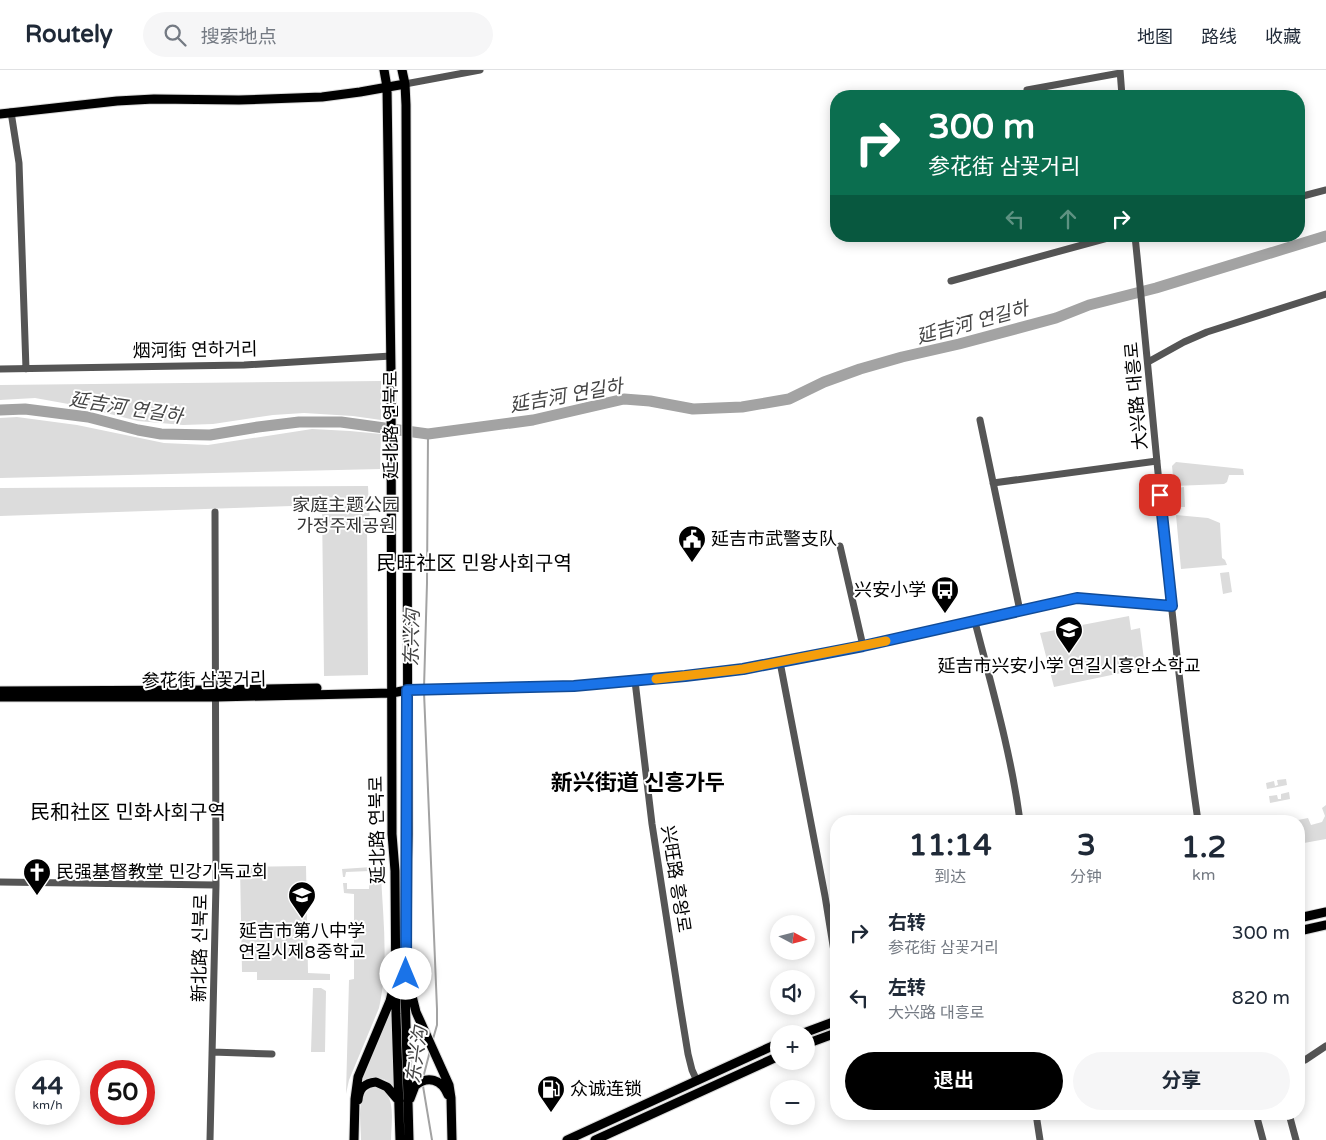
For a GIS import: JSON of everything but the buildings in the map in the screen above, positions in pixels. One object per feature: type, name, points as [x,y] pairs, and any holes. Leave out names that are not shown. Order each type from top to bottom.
[{"type":"main road","name":"延北路 연북로","points":[[384,70],[387,87],[391,371],[392,834],[400,1140]]},
{"type":"main road","name":"延北路 연북로","points":[[402,70],[405,84],[408,479],[405,988],[409,1140]]},
{"type":"main road","points":[[0,114],[117,101],[154,99],[238,100],[322,97],[405,84]]},
{"type":"main road","name":"参花街 삼꽃거리","points":[[0,697],[407,690]]},
{"type":"main road","name":"参花街 삼꽃거리","points":[[0,691],[217,694]]},
{"type":"main road","points":[[1305,917],[1326,912]]},
{"type":"main road","points":[[1305,930],[1326,925]]},
{"type":"main road","points":[[356,1140],[355,1100],[358,1077],[390,1001],[396,974]]},
{"type":"main road","points":[[406,974],[414,1006],[447,1079],[450,1090],[451,1140]]},
{"type":"main road","points":[[815,1029],[830,1023]]},
{"type":"main road","points":[[815,1041],[830,1035]]},
{"type":"main road","points":[[567,1140],[770,1047]]},
{"type":"main road","points":[[595,1140],[770,1060]]},
{"type":"main road","points":[[408,1116],[410,1096],[415,1086],[425,1080],[438,1081],[448,1095],[451,1140]]},
{"type":"main road","points":[[356,1140],[359,1096],[361,1090],[367,1084],[379,1082],[387,1087],[399,1101]]},
{"type":"street","points":[[405,84],[480,70]]},
{"type":"street","points":[[1027,90],[1120,71],[1122,90]]},
{"type":"street","points":[[11,112],[19,163],[26,369]]},
{"type":"street","points":[[1305,195],[1326,190]]},
{"type":"street","points":[[951,281],[1093,242]]},
{"type":"street","name":"大兴路 대흥로","points":[[1136,242],[1172,606],[1188,752],[1197,815]]},
{"type":"street","points":[[1148,362],[1184,342],[1207,332],[1326,294]]},
{"type":"street","name":"烟河街 연하거리","points":[[0,369],[244,366],[390,356]]},
{"type":"street","points":[[980,420],[1020,611]]},
{"type":"street","points":[[993,482],[1157,461]]},
{"type":"street","name":"新北路 신북로","points":[[210,1140],[216,885],[217,694],[215,512]]},
{"type":"street","points":[[840,546],[863,646]]},
{"type":"street","name":"参花街 삼꽃거리","points":[[407,690],[574,686],[702,674],[780,662],[863,646],[1067,600],[1088,598],[1172,606]]},
{"type":"street","points":[[975,622],[1004,732],[1019,815]]},
{"type":"street","points":[[780,662],[830,927]]},
{"type":"street","name":"兴旺路 흥왕로","points":[[634,681],[652,824],[688,1054],[697,1081]]},
{"type":"street","points":[[0,882],[216,885]]},
{"type":"street","points":[[1305,1060],[1326,1046]]},
{"type":"street","points":[[212,1052],[272,1054]]},
{"type":"street","points":[[1037,1120],[1040,1140]]},
{"type":"street","points":[[1258,1120],[1263,1140]]},
{"type":"street","points":[[1291,1120],[1296,1140]]},
{"type":"green space","points":[[381,381],[381,420],[304,413],[273,415],[213,424],[183,425],[138,421],[74,405],[35,398],[0,400],[0,385]]},
{"type":"green space","points":[[17,417],[77,425],[164,443],[208,445],[312,429],[381,434],[380,469],[0,478],[0,418]]},
{"type":"green space","points":[[1176,462],[1243,469],[1244,475],[1229,475],[1227,482],[1224,484],[1174,486],[1172,466]]},
{"type":"green space","name":"家庭主题公园 가정주제공원","points":[[368,486],[370,525],[367,525],[368,675],[324,676],[322,505],[0,516],[0,488]]},
{"type":"green space","points":[[1184,487],[1185,507],[1180,507],[1178,488]]},
{"type":"green space","points":[[1176,515],[1208,518],[1220,523],[1222,558],[1227,565],[1181,569]]},
{"type":"green space","points":[[1229,572],[1232,592],[1223,594],[1220,573]]},
{"type":"green space","points":[[1129,616],[1131,630],[1140,628],[1145,668],[1054,687],[1040,633]]},
{"type":"green space","points":[[1286,779],[1287,785],[1267,789],[1266,783],[1274,781],[1275,786],[1278,785],[1277,780]]},
{"type":"green space","points":[[1289,792],[1290,799],[1270,803],[1269,796],[1277,795],[1278,799],[1281,799],[1281,794]]},
{"type":"green space","points":[[1326,805],[1326,839],[1305,843],[1305,819],[1308,818],[1311,825],[1322,822],[1325,816],[1322,808]]},
{"type":"green space","points":[[306,866],[308,973],[330,974],[330,980],[257,980],[257,972],[242,972],[240,867]]},
{"type":"green space","points":[[372,867],[372,875],[381,875],[384,975],[379,1008],[349,1080],[346,1094],[349,980],[354,979],[354,894],[344,893],[343,883],[347,883],[347,889],[369,889],[370,871],[346,872],[345,877],[343,877],[342,869]]},
{"type":"green space","points":[[313,988],[321,988],[326,991],[325,1052],[311,1052]]},
{"type":"green space","points":[[392,1008],[394,1088],[388,1082],[381,1079],[377,1078],[365,1082],[363,1079]]},
{"type":"green space","points":[[374,1087],[382,1089],[390,1100],[392,1108],[391,1140],[361,1140],[360,1110],[364,1096],[368,1090]]},
{"type":"waterway","name":"延吉河 연길하","points":[[0,410],[25,409],[88,417],[161,434],[210,435],[299,422],[341,422],[428,434],[533,420],[624,399],[650,401],[693,409],[742,407],[789,399],[824,382],[860,369],[1056,318],[1089,305],[1156,288],[1326,236]]},
{"type":"waterway","name":"东兴沟","points":[[424,688],[428,434]]},
{"type":"waterway","name":"东兴沟","points":[[424,692],[437,1009],[437,1025],[433,1039]]},
{"type":"waterway","name":"东兴沟","points":[[423,1078],[430,1051]]},
{"type":"waterway","name":"东兴沟","points":[[423,1086],[432,1140]]},
{"type":"slow traffic","points":[[656,679],[743,669],[886,641]]},
{"type":"place","name":"延吉市武警支队","points":[[692,563]]},
{"type":"place","name":"兴安小学","points":[[945,614]]},
{"type":"place","name":"延吉市兴安小学 연길시흥안소학교","points":[[1069,654]]},
{"type":"place","name":"民强基督教堂 민강기독교회","points":[[37,896]]},
{"type":"place","name":"延吉市第八中学 연길시제8중학교","points":[[302,919]]},
{"type":"place","name":"众诚连锁","points":[[551,1113]]},
{"type":"district","name":"民旺社区 민왕사회구역","points":[[474,563]]},
{"type":"district","name":"新兴街道 신흥가두","points":[[638,782]]},
{"type":"district","name":"民和社区 민화사회구역","points":[[128,812]]},
{"type":"route","points":[[406,974],[408,834],[407,690],[574,686],[743,669],[863,646],[1077,598],[1172,606],[1160,495]]}]
